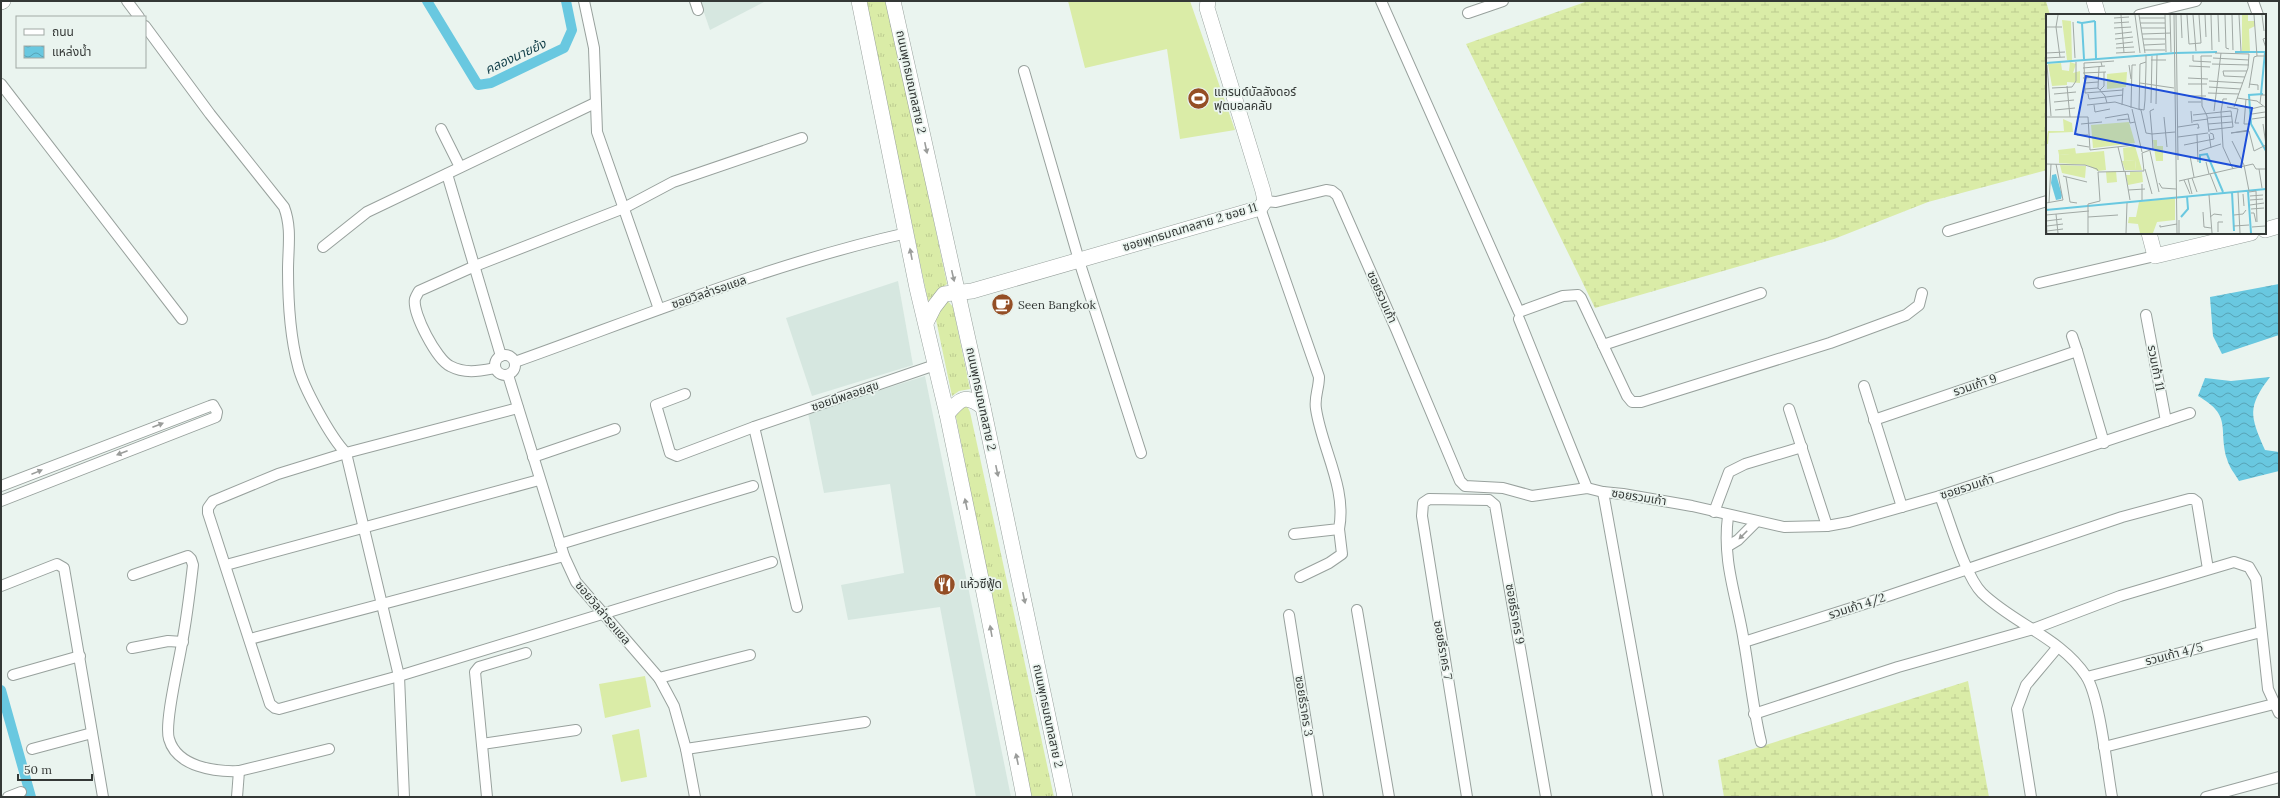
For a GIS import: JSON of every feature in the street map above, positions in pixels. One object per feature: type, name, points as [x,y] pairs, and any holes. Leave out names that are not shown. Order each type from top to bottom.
[{"type":"main road","points":[[859,1],[926,323],[947,414],[1024,797]]},
{"type":"main road","name":"ถนนพุทธมณฑลสาย 2","points":[[894,1],[984,407],[1065,797]]},
{"type":"main road","name":"ซอยพุทธมณฑลสาย 2 ซอย 11","points":[[926,323],[934,307],[944,294],[958,294],[1079,261],[1262,204],[1207,8],[1208,1]]},
{"type":"main road","points":[[2094,1],[2098,14]]},
{"type":"main road","points":[[2266,230],[2279,226]]},
{"type":"main road","points":[[2149,234],[2155,256],[2247,234]]},
{"type":"main road","points":[[947,414],[956,404],[965,398],[975,401],[984,407]]},
{"type":"street","points":[[127,1],[138,16]]},
{"type":"street","points":[[584,1],[594,48],[597,132],[659,309]]},
{"type":"street","points":[[1381,1],[1519,312],[1563,296],[1578,295],[1626,396],[1632,402],[1641,402],[1830,343],[1906,315],[1919,305],[1922,293]]},
{"type":"street","points":[[1468,13],[1503,1]]},
{"type":"street","points":[[2144,14],[2196,1]]},
{"type":"street","points":[[2253,1],[2258,14]]},
{"type":"street","points":[[146,27],[210,114],[284,207],[289,226],[288,270],[292,327],[298,367],[335,442],[346,453],[399,676],[404,797]]},
{"type":"street","points":[[1024,71],[1079,261],[1140,453]]},
{"type":"street","points":[[1,84],[182,319]]},
{"type":"street","points":[[323,247],[367,212],[596,103]]},
{"type":"street","points":[[441,129],[460,167]]},
{"type":"street","points":[[495,368],[475,372],[448,366],[433,346],[417,316],[415,299],[419,291],[475,266],[624,208],[673,182],[802,138]]},
{"type":"street","points":[[446,174],[501,356]]},
{"type":"street","name":"ซอยรวมเก้า","points":[[1262,204],[1326,190],[1332,191],[1337,195],[1396,329],[1460,481],[1465,486],[1504,488],[1532,496],[1587,488],[1603,492],[1631,495],[1784,527],[1827,526],[1940,496],[2104,443],[2190,413]]},
{"type":"street","points":[[1948,231],[2046,201]]},
{"type":"street","points":[[1262,204],[1319,377],[1318,391],[1315,396],[1316,410],[1337,487],[1341,508],[1339,529],[1342,554],[1300,577]]},
{"type":"street","name":"ซอยวิลล่ารอแยล","points":[[515,362],[659,309],[820,254],[907,233]]},
{"type":"street","points":[[2039,282],[2155,256]]},
{"type":"street","points":[[1603,346],[1761,292]]},
{"type":"street","name":"รวมเก้า 11","points":[[2146,315],[2166,421]]},
{"type":"street","points":[[1519,319],[1587,488]]},
{"type":"street","points":[[2072,336],[2104,443]]},
{"type":"street","name":"รวมเก้า 9","points":[[1874,420],[2077,351]]},
{"type":"street","points":[[501,356],[511,356],[515,362],[515,368],[508,375],[501,375],[495,368],[496,360],[501,356]]},
{"type":"street","name":"ซอยมีพลอยสุข","points":[[685,394],[656,405],[673,455],[680,456],[754,427],[935,365]]},
{"type":"street","name":"ซอยวิลล่ารอแยล","points":[[508,375],[539,480],[564,556],[576,582],[601,613],[659,678],[674,706],[686,749],[695,797]]},
{"type":"street","points":[[1864,386],[1902,507]]},
{"type":"street","points":[[1,486],[213,405],[217,412],[216,417],[84,467],[1,501]]},
{"type":"street","points":[[518,408],[346,453],[278,474],[213,500],[208,508],[208,513],[270,704],[279,709],[399,676],[601,613],[772,562]]},
{"type":"street","points":[[1789,409],[1827,526]]},
{"type":"street","points":[[174,419],[178,431]]},
{"type":"street","points":[[754,427],[797,607]]},
{"type":"street","points":[[533,456],[615,429]]},
{"type":"street","points":[[1714,512],[1728,472],[1744,464],[1802,447]]},
{"type":"street","points":[[80,455],[84,467]]},
{"type":"street","points":[[226,565],[539,480]]},
{"type":"street","points":[[560,544],[753,486]]},
{"type":"street","points":[[1603,492],[1658,797]]},
{"type":"street","points":[[1940,496],[1968,569],[1982,593],[2066,654],[2087,677],[2094,699],[2112,797]]},
{"type":"street","name":"ซอยธีราคร 9","points":[[1423,503],[1429,499],[1489,500],[1495,505],[1546,797]]},
{"type":"street","name":"รวมเก้า 4/2","points":[[1744,642],[1864,604],[2122,516],[2188,499],[2197,502],[2208,569]]},
{"type":"street","name":"ซอยธีราคร 7","points":[[1423,503],[1422,516],[1434,598],[1467,797]]},
{"type":"street","points":[[1728,516],[1726,532],[1728,546],[1727,562],[1744,642],[1754,714],[1761,742]]},
{"type":"street","points":[[1728,546],[1738,540],[1756,522]]},
{"type":"street","points":[[1294,534],[1339,529]]},
{"type":"street","points":[[133,575],[188,556],[192,559],[193,565],[183,642],[168,725],[169,739],[173,748],[186,760],[212,769],[239,771],[329,749]]},
{"type":"street","points":[[250,639],[564,556]]},
{"type":"street","points":[[1754,714],[1898,668],[2033,629],[2120,596],[2234,562],[2244,564],[2253,572],[2256,579],[2268,689],[2279,713]]},
{"type":"street","points":[[1,586],[45,568],[57,564],[62,565],[65,572],[80,656],[103,797]]},
{"type":"street","points":[[1357,610],[1389,797]]},
{"type":"street","name":"ซอยธีราคร 3","points":[[1289,615],[1318,797]]},
{"type":"street","name":"รวมเก้า 4/5","points":[[2087,677],[2261,632]]},
{"type":"street","points":[[132,648],[168,641],[183,642]]},
{"type":"street","points":[[2031,797],[2017,709],[2026,685],[2057,648]]},
{"type":"street","points":[[487,797],[476,670],[478,667],[526,653]]},
{"type":"street","points":[[659,678],[750,655]]},
{"type":"street","points":[[14,675],[80,656]]},
{"type":"street","points":[[2104,747],[2274,704]]},
{"type":"street","points":[[686,749],[865,722]]},
{"type":"street","points":[[482,744],[576,730]]},
{"type":"street","points":[[32,749],[92,733]]},
{"type":"street","points":[[237,797],[239,771]]},
{"type":"street","points":[[2206,797],[2279,777]]},
{"type":"street","points":[[8,797],[21,792]]},
{"type":"shaded area","points":[[700,1],[764,1],[764,2],[710,30]]},
{"type":"shaded area","points":[[898,281],[913,365],[812,396],[786,318]]},
{"type":"shaded area","points":[[925,376],[1011,797],[976,797],[940,607],[848,620],[841,585],[904,573],[890,484],[824,493],[808,413]]},
{"type":"green space","points":[[865,1],[888,1],[947,284],[928,301]]},
{"type":"green space","name":"แกรนด์บัลลังดอร์ ฟุตบอลคลับ","points":[[1068,1],[1190,1],[1235,130],[1180,139],[1167,49],[1085,68]]},
{"type":"green space","points":[[1588,1],[2046,1],[2050,14],[2046,14],[2046,170],[1928,202],[1834,239],[1595,308],[1466,44]]},
{"type":"green space","points":[[947,300],[953,307],[970,389],[959,391],[952,396],[935,315]]},
{"type":"green space","points":[[966,404],[970,412],[1054,797],[1031,797],[956,417],[956,409]]},
{"type":"green space","points":[[645,676],[651,707],[605,718],[599,684]]},
{"type":"green space","points":[[1968,681],[1989,797],[1724,797],[1718,760]]},
{"type":"green space","points":[[639,729],[647,777],[621,782],[612,735]]},
{"type":"water","points":[[2279,284],[2279,335],[2222,354],[2213,336],[2210,297]]},
{"type":"water","points":[[2270,377],[2257,396],[2253,412],[2256,428],[2265,450],[2279,452],[2279,471],[2239,481],[2227,459],[2220,417],[2209,403],[2198,396],[2205,378],[2231,381]]},
{"type":"waterway","name":"คลองนายย้ง","points":[[427,1],[478,85],[491,83],[564,48],[572,30],[566,1]]},
{"type":"waterway","points":[[1,690],[31,797]]},
{"type":"place","name":"แกรนด์บัลลังดอร์ ฟุตบอลคลับ","points":[[1199,99]]},
{"type":"place","name":"Seen Bangkok","points":[[1003,305]]},
{"type":"place","name":"แห้วซีฟู้ด","points":[[944,584]]}]
